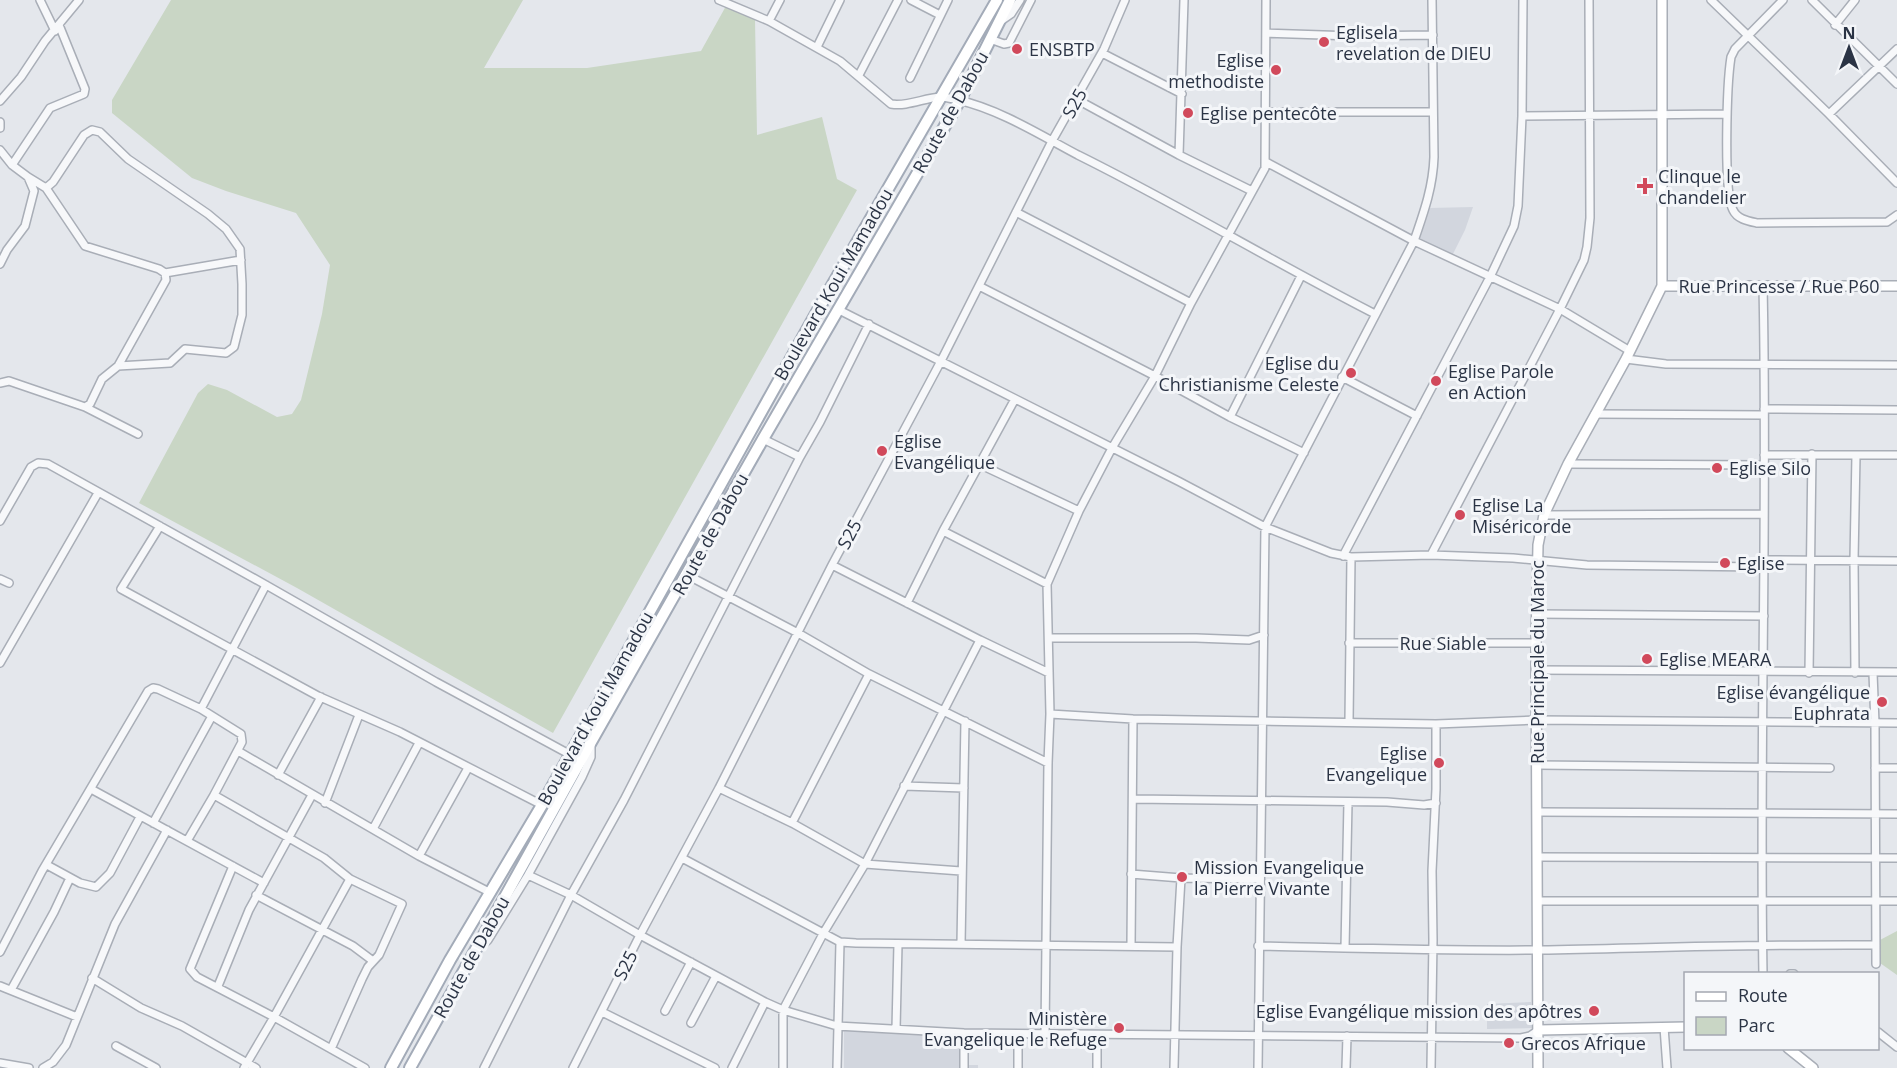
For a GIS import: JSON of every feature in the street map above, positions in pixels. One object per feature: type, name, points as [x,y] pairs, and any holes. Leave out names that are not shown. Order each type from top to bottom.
[{"type":"main road","name":"Route de Dabou","points":[[941,97],[997,0]]},
{"type":"main road","name":"Route de Dabou","points":[[410,1068],[471,955],[763,439],[960,100],[1010,0]]},
{"type":"main road","name":"Boulevard Koui Mamadou","points":[[392,1068],[450,960],[542,805],[827,293],[941,97]]},
{"type":"street","points":[[12,165],[50,108],[84,94],[85,89],[57,28],[40,0]]},
{"type":"street","points":[[0,101],[79,0]]},
{"type":"street","points":[[719,0],[769,21],[840,60],[891,104],[941,97],[960,100],[984,108],[1052,141],[1375,314]]},
{"type":"street","points":[[769,21],[780,0]]},
{"type":"street","points":[[817,47],[840,0]]},
{"type":"street","points":[[859,75],[898,0]]},
{"type":"street","points":[[911,0],[940,15]]},
{"type":"street","points":[[910,78],[948,0]]},
{"type":"street","points":[[989,14],[990,0]]},
{"type":"street","points":[[999,22],[1011,14],[1020,0]]},
{"type":"street","name":"S25","points":[[573,1068],[832,565],[941,361],[1052,141],[1102,53],[1125,0]]},
{"type":"street","points":[[1179,155],[1184,0]]},
{"type":"street","points":[[1045,1034],[1050,714],[1047,584],[1079,511],[1112,448],[1155,376],[1191,303],[1261,177],[1266,162],[1266,0]]},
{"type":"street","points":[[1258,1068],[1265,527],[1414,241],[1429,199],[1433,179],[1432,0]]},
{"type":"street","points":[[1343,556],[1490,277],[1514,226],[1518,206],[1522,116],[1523,0]]},
{"type":"street","points":[[1431,555],[1584,260],[1590,218],[1588,0]]},
{"type":"street","points":[[1662,0],[1662,286]]},
{"type":"street","points":[[1711,0],[1897,183]]},
{"type":"street","points":[[1783,0],[1735,48],[1731,57],[1727,114],[1728,200],[1734,213],[1746,221],[1757,223],[1887,222],[1897,215]]},
{"type":"street","points":[[1812,0],[1897,84]]},
{"type":"street","points":[[1835,25],[1855,0]]},
{"type":"street","points":[[990,39],[1004,44],[1009,43],[1029,1]]},
{"type":"street","points":[[1266,33],[1353,36],[1433,35]]},
{"type":"street","points":[[1829,114],[1897,49]]},
{"type":"street","points":[[1102,53],[1182,94]]},
{"type":"street","points":[[1076,99],[1179,155],[1252,191]]},
{"type":"street","points":[[1267,112],[1433,112]]},
{"type":"street","points":[[1522,116],[1727,114]]},
{"type":"street","points":[[0,122],[0,128]]},
{"type":"street","points":[[46,188],[53,182],[84,135],[92,130],[100,132],[128,159],[208,214],[226,230],[240,249],[242,315],[234,347],[226,353],[185,349],[170,363],[118,366]]},
{"type":"street","points":[[0,150],[12,165],[46,188],[85,246],[159,269],[165,273],[241,260]]},
{"type":"street","points":[[1266,162],[1414,241],[1560,309],[1628,355],[1666,364],[1897,365]]},
{"type":"street","points":[[0,264],[7,250],[25,226],[34,191],[28,177]]},
{"type":"street","points":[[1016,212],[1191,303]]},
{"type":"street","points":[[0,245],[7,250]]},
{"type":"street","points":[[85,407],[90,404],[102,380],[118,366],[166,280],[165,273]]},
{"type":"street","points":[[1230,417],[1301,276]]},
{"type":"street","points":[[979,286],[1230,417],[1304,453]]},
{"type":"street","name":"Rue Princesse / Rue P60","points":[[1662,286],[1897,286]]},
{"type":"street","name":"Rue Principale du Maroc","points":[[1538,1068],[1536,614],[1538,545],[1544,515],[1568,464],[1628,355],[1662,286]]},
{"type":"street","points":[[1762,972],[1761,768],[1765,364],[1763,286]]},
{"type":"street","points":[[839,310],[1265,527],[1343,556],[1431,555],[1587,565],[1897,561]]},
{"type":"street","points":[[484,1068],[571,895],[624,800],[869,324]]},
{"type":"street","points":[[1342,377],[1417,416]]},
{"type":"street","points":[[0,383],[9,381],[85,407],[138,434]]},
{"type":"street","points":[[907,603],[943,531],[1015,399]]},
{"type":"street","points":[[1595,414],[1897,410]]},
{"type":"street","points":[[763,439],[800,457]]},
{"type":"street","points":[[1809,673],[1812,454]]},
{"type":"street","points":[[1764,455],[1897,455]]},
{"type":"street","points":[[1856,455],[1854,560],[1856,673]]},
{"type":"street","points":[[0,521],[31,467],[38,463],[48,464],[569,754]]},
{"type":"street","points":[[979,464],[1079,511]]},
{"type":"street","points":[[1568,464],[1763,465]]},
{"type":"street","points":[[0,663],[98,493]]},
{"type":"street","points":[[1544,515],[1764,514]]},
{"type":"street","points":[[160,526],[121,589],[321,697],[419,742],[542,805]]},
{"type":"street","points":[[943,531],[1047,584]]},
{"type":"street","points":[[1349,721],[1352,557]]},
{"type":"street","points":[[832,565],[1049,673]]},
{"type":"street","points":[[687,575],[798,633],[869,674],[1048,763]]},
{"type":"street","points":[[0,579],[9,583]]},
{"type":"street","points":[[201,709],[266,585]]},
{"type":"street","points":[[1536,614],[1764,616]]},
{"type":"street","points":[[1049,638],[1249,640],[1264,634]]},
{"type":"street","points":[[783,1068],[783,1010],[824,932],[865,864],[980,640]]},
{"type":"street","name":"Rue Siable","points":[[1349,643],[1536,643]]},
{"type":"street","points":[[1536,670],[1897,672]]},
{"type":"street","points":[[1873,673],[1876,964]]},
{"type":"street","points":[[792,823],[869,674]]},
{"type":"street","points":[[0,952],[46,865],[148,691],[153,688],[165,691],[201,709],[241,734],[242,742],[238,751],[187,841]]},
{"type":"street","points":[[278,775],[321,697]]},
{"type":"street","points":[[1050,714],[1133,719],[1436,724],[1537,720],[1897,723]]},
{"type":"street","points":[[325,803],[358,715]]},
{"type":"street","points":[[153,823],[212,716]]},
{"type":"street","points":[[1131,946],[1133,719]]},
{"type":"street","points":[[961,944],[965,721]]},
{"type":"street","points":[[1431,1068],[1432,864],[1436,803],[1436,724]]},
{"type":"street","points":[[373,829],[419,742]]},
{"type":"street","points":[[471,955],[488,940],[528,875],[591,757],[591,742]]},
{"type":"street","points":[[238,751],[419,856],[491,893]]},
{"type":"street","points":[[1537,765],[1830,768]]},
{"type":"street","points":[[419,856],[468,768]]},
{"type":"street","points":[[1875,768],[1897,768]]},
{"type":"street","points":[[904,786],[963,788]]},
{"type":"street","points":[[719,788],[792,823],[865,864],[961,871]]},
{"type":"street","points":[[91,789],[264,883]]},
{"type":"street","points":[[214,795],[324,858],[350,879],[402,904],[382,950],[362,979],[331,1048]]},
{"type":"street","points":[[218,986],[256,895],[312,795]]},
{"type":"street","points":[[1133,799],[1424,805],[1436,803]]},
{"type":"street","points":[[1345,948],[1348,802]]},
{"type":"street","points":[[1538,812],[1897,814]]},
{"type":"street","points":[[46,865],[70,878],[96,887],[110,873],[140,817]]},
{"type":"street","points":[[43,1068],[53,1062],[66,1045],[115,924],[167,830]]},
{"type":"street","points":[[1538,857],[1897,858]]},
{"type":"street","points":[[682,858],[840,942],[1177,946]]},
{"type":"street","points":[[233,866],[191,966],[192,973],[365,1068]]},
{"type":"street","points":[[1131,874],[1181,878],[1260,879]]},
{"type":"street","points":[[528,875],[571,895],[765,1002],[783,1010],[837,1026],[1018,1034],[1521,1038],[1530,1036],[1539,1030],[1684,1027]]},
{"type":"street","points":[[10,990],[70,878]]},
{"type":"street","points":[[1174,1068],[1181,878]]},
{"type":"street","points":[[246,1066],[350,879]]},
{"type":"street","points":[[256,895],[353,946],[374,961]]},
{"type":"street","points":[[1538,901],[1897,901]]},
{"type":"street","points":[[837,1068],[840,942]]},
{"type":"street","points":[[896,1029],[898,944]]},
{"type":"street","points":[[1258,946],[1538,950],[1762,944],[1876,945]]},
{"type":"street","points":[[665,1011],[691,962]]},
{"type":"street","points":[[691,1023],[716,976]]},
{"type":"street","points":[[92,978],[141,1008],[182,1026],[246,1066],[256,1068]]},
{"type":"street","points":[[0,986],[77,1017]]},
{"type":"street","points":[[732,1068],[765,1002]]},
{"type":"street","points":[[602,1012],[715,1068]]},
{"type":"street","points":[[1664,1027],[1666,1068]]},
{"type":"street","points":[[964,1033],[964,1068]]},
{"type":"street","points":[[1879,1033],[1897,1047]]},
{"type":"street","points":[[1018,1034],[1018,1068]]},
{"type":"street","points":[[1097,1035],[1097,1068]]},
{"type":"street","points":[[1346,1068],[1347,1036]]},
{"type":"street","points":[[116,1046],[156,1068]]},
{"type":"street","points":[[1790,1050],[1813,1068]]},
{"type":"street","points":[[0,1063],[29,1068]]},
{"type":"shaded area","points":[[1473,207],[1452,256],[1418,239],[1429,208]]},
{"type":"shaded area","points":[[1531,1002],[1532,1028],[1487,1029],[1487,1004]]},
{"type":"shaded area","points":[[889,1028],[962,1036],[963,1065],[978,1065],[978,1068],[844,1068],[844,1031]]},
{"type":"green space","points":[[171,0],[523,0],[484,68],[587,68],[701,51],[726,6],[755,19],[757,135],[822,117],[837,179],[857,190],[553,733],[297,588],[139,503],[198,393],[208,384],[227,390],[277,417],[292,414],[301,400],[322,314],[330,265],[296,213],[192,178],[112,113],[112,100]]},
{"type":"green space","points":[[1897,931],[1897,975],[1880,963],[1880,940]]},
{"type":"place","name":"Eglisela revelation de DIEU","points":[[1324,42]]},
{"type":"place","name":"ENSBTP","points":[[1017,49]]},
{"type":"place","name":"Eglise methodiste","points":[[1276,70]]},
{"type":"place","name":"Eglise pentecôte","points":[[1188,113]]},
{"type":"place","name":"Clinque le chandelier","points":[[1645,186]]},
{"type":"place","name":"Eglise du Christianisme Celeste","points":[[1351,373]]},
{"type":"place","name":"Eglise Parole en Action","points":[[1436,381]]},
{"type":"place","name":"Eglise Evangélique","points":[[882,451]]},
{"type":"place","name":"Eglise Silo","points":[[1717,468]]},
{"type":"place","name":"Eglise La Miséricorde","points":[[1460,515]]},
{"type":"place","name":"Eglise","points":[[1725,563]]},
{"type":"place","name":"Eglise MEARA","points":[[1647,659]]},
{"type":"place","name":"Eglise évangélique Euphrata","points":[[1882,702]]},
{"type":"place","name":"Eglise Evangelique","points":[[1439,763]]},
{"type":"place","name":"Mission Evangelique la Pierre Vivante","points":[[1182,877]]},
{"type":"place","name":"Eglise Evangélique mission des apôtres","points":[[1594,1011]]},
{"type":"place","name":"Ministère Evangelique le Refuge","points":[[1119,1028]]},
{"type":"place","name":"Grecos Afrique","points":[[1509,1043]]}]
